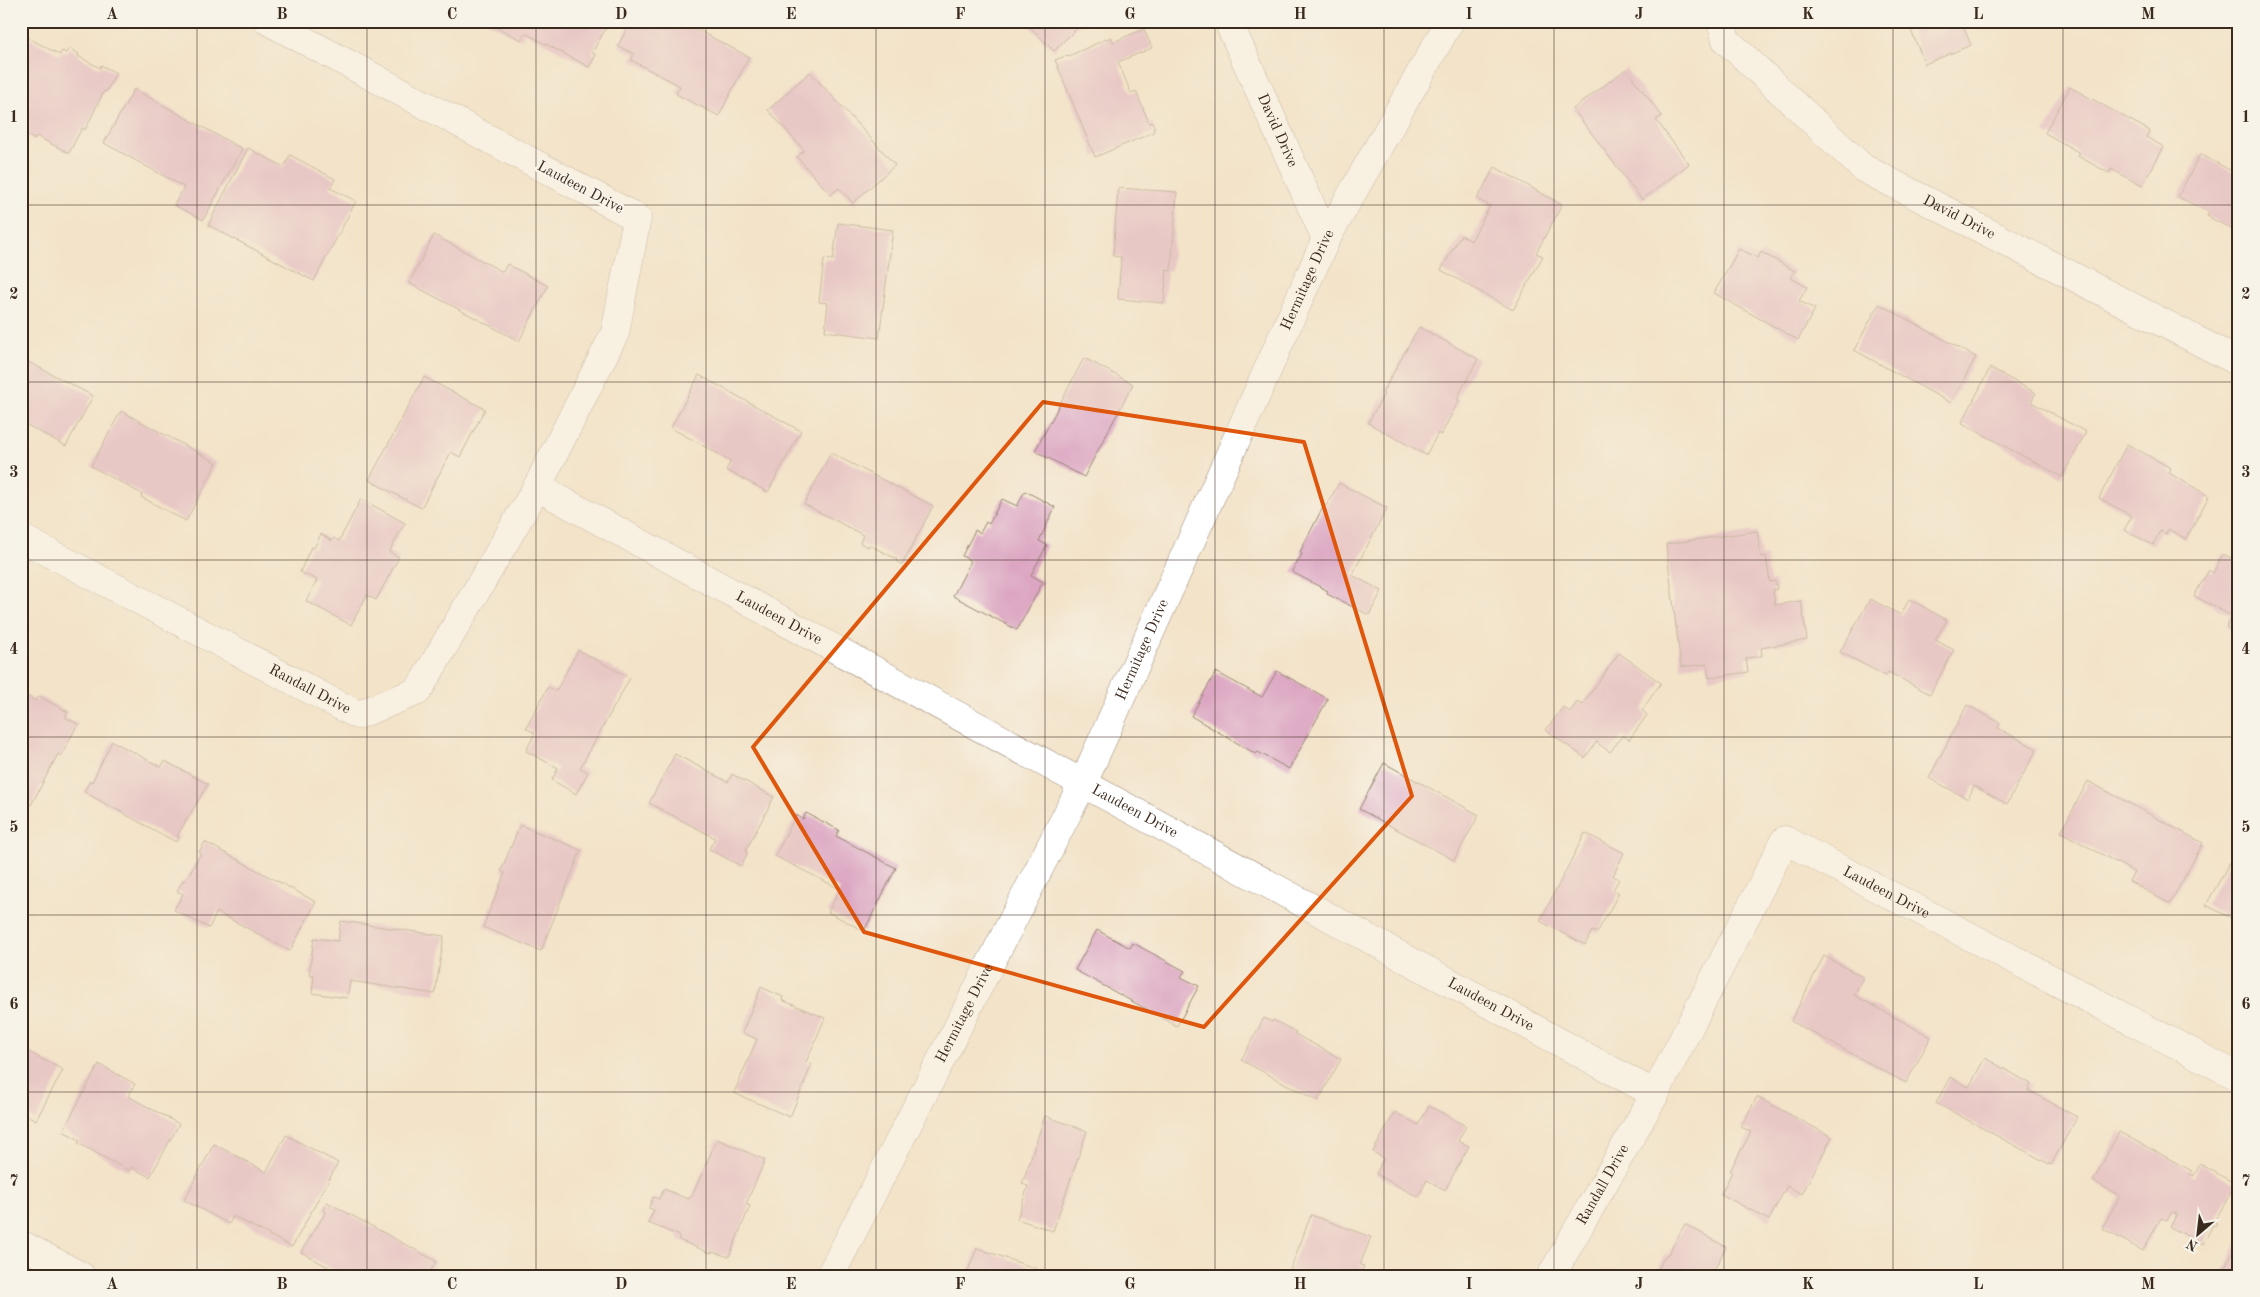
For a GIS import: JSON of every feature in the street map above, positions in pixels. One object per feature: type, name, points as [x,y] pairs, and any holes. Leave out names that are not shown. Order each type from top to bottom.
[{"type":"street","name":"Laudeen Drive","points":[[268,21],[636,218],[615,333],[537,486],[1655,1094],[1786,840],[2239,1077]]},
{"type":"street","name":"David Drive","points":[[1228,21],[1326,239]]},
{"type":"street","name":"Hermitage Drive","points":[[830,1276],[1083,783],[1326,239],[1450,21]]},
{"type":"street","name":"David Drive","points":[[1721,21],[1726,40],[1864,168],[2239,362]]},
{"type":"street","name":"Randall Drive","points":[[21,538],[358,715],[418,692],[537,486]]},
{"type":"street","name":"Randall Drive","points":[[1551,1276],[1655,1094]]},
{"type":"street","points":[[21,1244],[81,1276]]},
{"type":"highlighted area","points":[[1043,402],[1304,442],[1412,796],[1204,1027],[864,932],[753,747]]},
{"type":"building","points":[[485,21],[613,21],[609,28],[606,28],[592,53],[596,55],[589,67],[525,33],[521,40]]},
{"type":"building","points":[[631,21],[681,21],[749,57],[719,116],[676,94],[680,86],[631,60],[634,54],[618,46]]},
{"type":"building","points":[[1024,21],[1084,21],[1054,51]]},
{"type":"building","points":[[1907,21],[1961,21],[1971,45],[1925,64]]},
{"type":"building","points":[[1144,29],[1152,48],[1118,62],[1131,93],[1136,91],[1149,123],[1152,122],[1155,128],[1153,129],[1154,132],[1095,157],[1055,60],[1069,56],[1111,37],[1113,42]]},
{"type":"building","points":[[21,34],[60,55],[62,51],[66,53],[69,48],[79,54],[78,56],[100,68],[101,65],[116,73],[106,92],[104,91],[85,130],[82,128],[69,153],[36,136],[34,140],[21,130]]},
{"type":"building","points":[[1626,69],[1662,116],[1656,120],[1689,164],[1642,200],[1573,109]]},
{"type":"building","points":[[810,72],[895,165],[853,203],[839,188],[831,195],[797,157],[804,150],[768,110]]},
{"type":"building","points":[[2070,87],[2150,131],[2146,137],[2164,147],[2142,186],[2111,169],[2109,173],[2078,156],[2080,153],[2045,133]]},
{"type":"building","points":[[134,89],[242,149],[203,220],[174,205],[184,187],[104,143]]},
{"type":"building","points":[[248,148],[284,167],[290,155],[335,179],[330,188],[356,201],[314,281],[208,225]]},
{"type":"building","points":[[2200,154],[2239,175],[2239,233],[2207,216],[2209,212],[2178,197]]},
{"type":"building","points":[[1495,167],[1562,205],[1536,253],[1543,256],[1513,310],[1441,270],[1461,235],[1471,241],[1490,206],[1477,199]]},
{"type":"building","points":[[1118,188],[1177,192],[1171,271],[1167,270],[1164,303],[1118,299],[1121,257],[1113,256]]},
{"type":"building","points":[[838,223],[893,230],[879,338],[825,331],[828,303],[819,302],[824,259],[833,260]]},
{"type":"building","points":[[434,235],[503,272],[507,264],[548,286],[519,341],[409,283]]},
{"type":"building","points":[[1739,249],[1758,258],[1761,252],[1795,271],[1791,278],[1807,287],[1799,301],[1815,309],[1798,340],[1714,293]]},
{"type":"building","points":[[1879,304],[1976,357],[1951,403],[1854,350]]},
{"type":"building","points":[[1419,327],[1478,359],[1457,398],[1459,400],[1441,435],[1438,433],[1426,455],[1368,423],[1384,394],[1382,393]]},
{"type":"building","points":[[21,358],[93,396],[66,446],[21,422]]},
{"type":"building","points":[[1084,358],[1133,384],[1084,477],[1035,451]]},
{"type":"building","points":[[1990,368],[2036,393],[2031,402],[2086,432],[2062,477],[1962,423]]},
{"type":"building","points":[[699,375],[801,431],[768,492],[726,470],[731,461],[671,428]]},
{"type":"building","points":[[424,377],[485,409],[460,457],[451,452],[421,508],[369,480]]},
{"type":"building","points":[[121,411],[217,463],[186,521],[141,497],[142,494],[91,466]]},
{"type":"building","points":[[2127,444],[2171,468],[2169,473],[2209,496],[2186,539],[2168,529],[2166,534],[2160,531],[2153,545],[2124,530],[2132,516],[2099,498]]},
{"type":"building","points":[[831,453],[933,506],[902,565],[896,561],[897,559],[869,545],[868,547],[860,543],[863,535],[804,504]]},
{"type":"building","points":[[1339,483],[1387,508],[1352,575],[1382,591],[1369,615],[1327,594],[1328,591],[1292,572],[1324,505],[1326,506]]},
{"type":"building","points":[[1025,491],[1055,507],[1039,541],[1047,545],[1031,575],[1043,582],[1017,630],[953,596],[971,561],[962,556],[975,530],[980,533],[986,522],[989,524],[1002,499],[1017,506]]},
{"type":"building","points":[[361,499],[405,523],[389,552],[399,557],[376,600],[367,595],[351,625],[306,601],[317,580],[300,572],[311,547],[314,548],[321,534],[332,541],[334,538],[339,541]]},
{"type":"building","points":[[1757,531],[1761,557],[1766,556],[1770,582],[1775,581],[1777,589],[1773,590],[1775,605],[1801,601],[1807,640],[1761,648],[1762,656],[1746,658],[1748,672],[1709,678],[1707,664],[1681,667],[1666,544]]},
{"type":"building","points":[[2223,554],[2239,562],[2239,634],[2226,627],[2232,616],[2194,596],[2209,570],[2213,573]]},
{"type":"building","points":[[1870,599],[1901,615],[1909,599],[1947,620],[1935,640],[1954,650],[1930,694],[1888,672],[1886,676],[1840,652]]},
{"type":"building","points":[[578,650],[630,678],[580,768],[588,772],[576,794],[552,780],[558,768],[526,751],[535,733],[526,728],[548,687],[556,691]]},
{"type":"building","points":[[1619,653],[1661,683],[1642,710],[1647,715],[1629,740],[1623,735],[1610,752],[1596,742],[1585,758],[1546,730],[1563,707],[1570,712],[1577,702],[1582,705]]},
{"type":"building","points":[[1277,671],[1328,699],[1289,769],[1258,752],[1256,754],[1191,716],[1216,672],[1262,697]]},
{"type":"building","points":[[21,693],[36,701],[39,696],[68,712],[65,717],[78,724],[61,756],[58,754],[31,805],[21,800]]},
{"type":"building","points":[[1967,705],[2000,723],[1998,728],[2037,749],[2007,804],[1974,786],[1968,799],[1929,778]]},
{"type":"building","points":[[112,741],[161,767],[165,761],[208,784],[177,836],[179,837],[176,842],[84,792],[90,781],[92,782]]},
{"type":"building","points":[[675,754],[728,782],[732,774],[774,797],[746,850],[747,854],[741,866],[709,849],[715,838],[649,803]]},
{"type":"building","points":[[1384,763],[1479,815],[1454,860],[1359,809]]},
{"type":"building","points":[[2088,781],[2203,843],[2170,904],[2129,881],[2134,872],[2061,832]]},
{"type":"building","points":[[806,813],[839,830],[836,836],[896,868],[864,931],[828,912],[840,889],[775,856],[796,815],[803,819]]},
{"type":"building","points":[[520,825],[581,850],[541,951],[483,927],[505,873],[501,871]]},
{"type":"building","points":[[1585,833],[1624,853],[1613,876],[1619,879],[1613,890],[1619,893],[1597,933],[1592,931],[1585,945],[1540,921]]},
{"type":"building","points":[[205,842],[316,902],[290,951],[217,912],[209,928],[174,910],[183,894],[177,891],[201,853],[199,852]]},
{"type":"building","points":[[2230,862],[2239,867],[2239,922],[2206,905]]},
{"type":"building","points":[[341,921],[444,936],[435,994],[350,981],[347,998],[312,993],[314,975],[309,975],[314,938],[338,941]]},
{"type":"building","points":[[1097,930],[1130,948],[1133,943],[1185,971],[1181,977],[1199,986],[1177,1026],[1075,970]]},
{"type":"building","points":[[1824,956],[1863,977],[1854,995],[1931,1037],[1906,1083],[1791,1021]]},
{"type":"building","points":[[761,987],[783,997],[782,1000],[825,1018],[806,1062],[812,1064],[790,1117],[734,1093],[757,1039],[742,1033]]},
{"type":"building","points":[[1264,1018],[1272,1022],[1273,1020],[1296,1032],[1295,1034],[1341,1059],[1318,1101],[1241,1060]]},
{"type":"building","points":[[21,1048],[63,1070],[36,1120],[21,1112]]},
{"type":"building","points":[[1985,1058],[2031,1084],[2028,1090],[2077,1117],[2051,1165],[1936,1103],[1950,1077],[1969,1087]]},
{"type":"building","points":[[99,1064],[135,1084],[128,1096],[179,1124],[150,1177],[131,1167],[129,1171],[78,1143],[80,1140],[63,1131]]},
{"type":"building","points":[[1757,1097],[1832,1137],[1802,1194],[1787,1186],[1769,1220],[1721,1194],[1732,1172],[1730,1171],[1751,1132],[1741,1127]]},
{"type":"building","points":[[1429,1106],[1466,1126],[1458,1141],[1469,1146],[1445,1190],[1427,1180],[1418,1197],[1376,1174],[1384,1158],[1373,1152],[1395,1112],[1418,1125]]},
{"type":"building","points":[[1045,1116],[1087,1131],[1053,1231],[1017,1219],[1028,1186],[1022,1184]]},
{"type":"building","points":[[2119,1132],[2192,1171],[2190,1174],[2194,1176],[2200,1164],[2236,1184],[2214,1222],[2217,1223],[2215,1226],[2213,1225],[2203,1244],[2170,1227],[2177,1214],[2172,1212],[2167,1221],[2161,1218],[2143,1251],[2102,1228],[2120,1196],[2093,1181]]},
{"type":"building","points":[[286,1135],[338,1163],[292,1247],[233,1216],[229,1224],[184,1200],[214,1144],[266,1172]]},
{"type":"building","points":[[717,1139],[765,1160],[746,1204],[750,1206],[729,1257],[713,1252],[710,1253],[679,1240],[678,1235],[648,1223],[654,1210],[649,1208],[653,1197],[659,1199],[664,1189],[688,1199],[692,1196]]},
{"type":"building","points":[[327,1202],[436,1261],[428,1276],[337,1276],[339,1273],[301,1252],[326,1212],[323,1210]]},
{"type":"building","points":[[1311,1215],[1371,1237],[1360,1265],[1364,1266],[1360,1276],[1288,1276]]},
{"type":"building","points":[[1685,1224],[1726,1247],[1711,1276],[1657,1276],[1664,1257],[1669,1253]]},
{"type":"building","points":[[2239,1241],[2239,1276],[2227,1276],[2222,1273]]},
{"type":"building","points":[[977,1248],[1037,1269],[1035,1276],[966,1276]]}]
